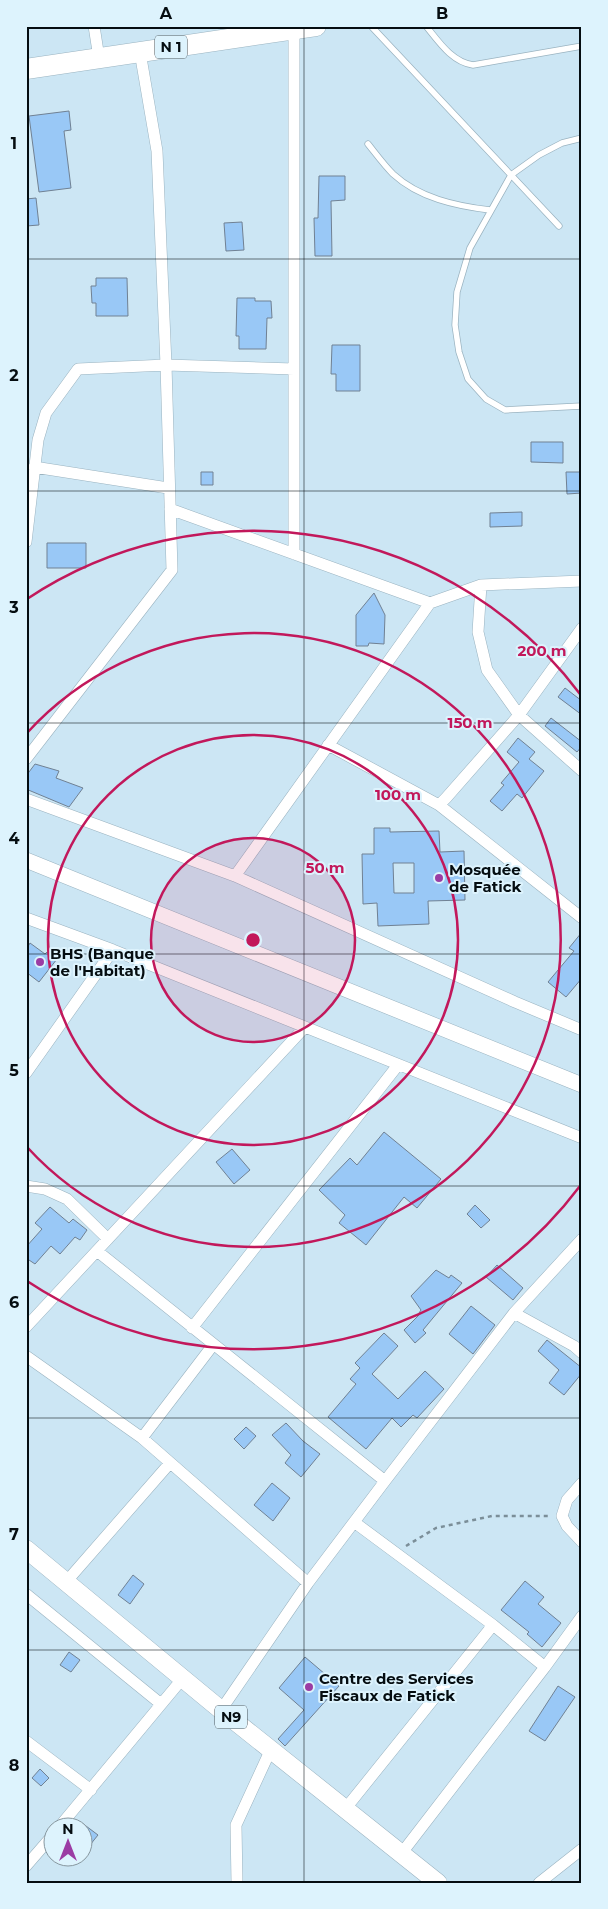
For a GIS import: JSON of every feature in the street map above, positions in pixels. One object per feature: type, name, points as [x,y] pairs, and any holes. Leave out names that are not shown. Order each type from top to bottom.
[{"type":"highway","name":"N 1","points":[[26,69],[316,26]]},
{"type":"main road","name":"N9","points":[[26,1549],[221,1710],[438,1883]]},
{"type":"street","points":[[94,26],[99,58]]},
{"type":"street","points":[[294,30],[294,554]]},
{"type":"street","points":[[26,758],[172,570],[157,151],[140,52]]},
{"type":"street","points":[[26,542],[38,440],[46,413],[78,369],[166,365],[294,369]]},
{"type":"street","points":[[34,467],[168,488]]},
{"type":"street","points":[[170,509],[430,602]]},
{"type":"street","points":[[234,876],[430,602],[481,585],[582,581]]},
{"type":"street","points":[[481,585],[478,632],[487,670],[519,715],[582,771]]},
{"type":"street","points":[[439,805],[519,715],[582,628]]},
{"type":"street","points":[[328,746],[439,805],[582,918]]},
{"type":"street","points":[[26,799],[234,876],[515,1002],[582,1030]]},
{"type":"street","points":[[26,860],[582,1085]]},
{"type":"street","points":[[26,918],[113,950],[582,1138]]},
{"type":"street","points":[[26,1073],[113,950]]},
{"type":"street","points":[[26,1327],[305,1027]]},
{"type":"street","points":[[192,1328],[398,1065]]},
{"type":"street","points":[[26,1186],[45,1188],[67,1199],[108,1239]]},
{"type":"street","points":[[221,1710],[308,1583],[385,1481],[514,1313],[582,1239]]},
{"type":"street","points":[[97,1251],[385,1481]]},
{"type":"street","points":[[514,1313],[574,1346],[582,1353]]},
{"type":"street","points":[[142,1438],[213,1345]]},
{"type":"street","points":[[26,1356],[142,1438],[308,1583]]},
{"type":"street","points":[[66,1582],[170,1463]]},
{"type":"street","points":[[582,1483],[567,1500],[562,1516],[567,1526],[582,1542]]},
{"type":"street","points":[[354,1522],[493,1625],[545,1667]]},
{"type":"street","points":[[26,1594],[160,1704]]},
{"type":"street","points":[[401,1854],[582,1616]]},
{"type":"street","points":[[346,1808],[493,1625]]},
{"type":"street","points":[[69,1816],[183,1678]]},
{"type":"street","points":[[26,1741],[91,1790]]},
{"type":"street","points":[[237,1883],[236,1826],[271,1749]]},
{"type":"street","points":[[26,1866],[42,1848]]},
{"type":"street","points":[[539,1883],[582,1849]]},
{"type":"lane","points":[[371,26],[559,226]]},
{"type":"lane","points":[[426,26],[453,57],[463,64],[473,65],[582,46]]},
{"type":"lane","points":[[582,138],[562,143],[539,155],[511,175],[470,248],[457,292],[455,325],[459,352],[468,379],[486,399],[505,410],[582,406]]},
{"type":"lane","points":[[368,144],[392,174],[415,190],[459,206],[490,210]]},
{"type":"path","points":[[396,1552],[436,1528],[492,1516],[562,1516]]},
{"type":"building","points":[[69,111],[71,130],[64,131],[71,188],[39,192],[29,116]]},
{"type":"building","points":[[319,176],[345,176],[345,200],[331,201],[332,256],[315,256],[314,218],[318,218]]},
{"type":"building","points":[[36,198],[39,225],[26,226],[26,199]]},
{"type":"building","points":[[242,222],[244,250],[226,251],[224,223]]},
{"type":"building","points":[[96,278],[127,278],[128,316],[96,316],[96,303],[92,303],[91,286],[96,286]]},
{"type":"building","points":[[237,298],[255,298],[255,301],[271,301],[272,318],[267,318],[266,349],[239,349],[239,336],[236,336]]},
{"type":"building","points":[[332,345],[360,345],[360,391],[336,391],[336,374],[331,374]]},
{"type":"building","points":[[531,442],[563,442],[563,463],[531,462]]},
{"type":"building","points":[[201,472],[213,472],[213,485],[201,485]]},
{"type":"building","points":[[566,472],[582,472],[582,493],[567,494]]},
{"type":"building","points":[[522,512],[522,526],[490,527],[490,513]]},
{"type":"building","points":[[47,543],[86,543],[86,568],[47,568]]},
{"type":"building","points":[[374,593],[385,615],[384,644],[369,643],[368,646],[356,646],[356,615]]},
{"type":"building","points":[[565,688],[582,701],[582,715],[558,697]]},
{"type":"building","points":[[551,718],[582,742],[582,746],[577,752],[545,726]]},
{"type":"building","points":[[518,738],[535,752],[529,759],[544,771],[522,798],[517,794],[502,811],[490,801],[504,785],[501,783],[519,762],[507,752]]},
{"type":"building","points":[[35,764],[59,771],[56,778],[83,788],[69,807],[26,789],[26,776]]},
{"type":"building","name":"Mosquée de Fatick","points":[[374,828],[390,828],[390,832],[439,831],[440,852],[464,851],[465,900],[428,901],[429,924],[378,926],[377,903],[363,904],[362,854],[374,854]],"holes":[[[393,863],[414,863],[414,893],[394,893]]]},
{"type":"building","points":[[582,932],[582,978],[566,997],[548,982],[574,951],[569,948]]},
{"type":"building","name":"BHS (Banque de l'Habitat)","points":[[30,943],[45,954],[47,952],[57,959],[39,982],[26,972],[26,950]]},
{"type":"building","points":[[384,1132],[441,1179],[417,1208],[404,1197],[366,1245],[339,1223],[345,1215],[319,1190],[350,1158],[357,1165]]},
{"type":"building","points":[[232,1149],[250,1170],[234,1184],[216,1162]]},
{"type":"building","points":[[475,1205],[490,1220],[481,1228],[467,1214]]},
{"type":"building","points":[[50,1207],[69,1223],[73,1219],[87,1230],[80,1240],[75,1237],[60,1254],[51,1246],[35,1264],[26,1258],[26,1247],[42,1229],[35,1223]]},
{"type":"building","points":[[497,1265],[523,1288],[513,1300],[486,1277]]},
{"type":"building","points":[[436,1270],[449,1278],[451,1275],[462,1283],[423,1330],[426,1333],[415,1343],[404,1330],[420,1314],[421,1310],[411,1296]]},
{"type":"building","points":[[471,1306],[495,1325],[473,1354],[449,1334]]},
{"type":"building","points":[[384,1333],[398,1346],[372,1374],[398,1399],[425,1371],[444,1389],[417,1418],[413,1415],[401,1427],[392,1418],[366,1449],[328,1417],[356,1384],[350,1379],[360,1368],[355,1363]]},
{"type":"building","points":[[547,1340],[582,1368],[582,1373],[564,1395],[549,1383],[559,1370],[538,1351]]},
{"type":"building","points":[[286,1423],[303,1441],[320,1454],[301,1477],[285,1463],[291,1455],[272,1435]]},
{"type":"building","points":[[246,1427],[256,1436],[244,1449],[234,1439]]},
{"type":"building","points":[[272,1483],[290,1498],[273,1521],[254,1505]]},
{"type":"building","points":[[133,1575],[144,1584],[130,1604],[118,1595]]},
{"type":"building","points":[[525,1581],[544,1597],[538,1604],[561,1623],[542,1647],[527,1634],[529,1632],[501,1610]]},
{"type":"building","points":[[69,1652],[80,1660],[71,1672],[60,1665]]},
{"type":"building","name":"Centre des Services Fiscaux de Fatick","points":[[305,1657],[339,1686],[285,1746],[278,1739],[304,1710],[279,1688]]},
{"type":"building","points":[[558,1686],[575,1697],[545,1741],[529,1731]]},
{"type":"building","points":[[40,1769],[49,1778],[41,1786],[32,1778]]},
{"type":"building","points":[[92,1830],[98,1835],[92,1842]]},
{"type":"place","name":"Mosquée de Fatick","points":[[439,878]]},
{"type":"place","name":"BHS (Banque de l'Habitat)","points":[[40,962]]},
{"type":"place","name":"Centre des Services Fiscaux de Fatick","points":[[309,1687]]}]
